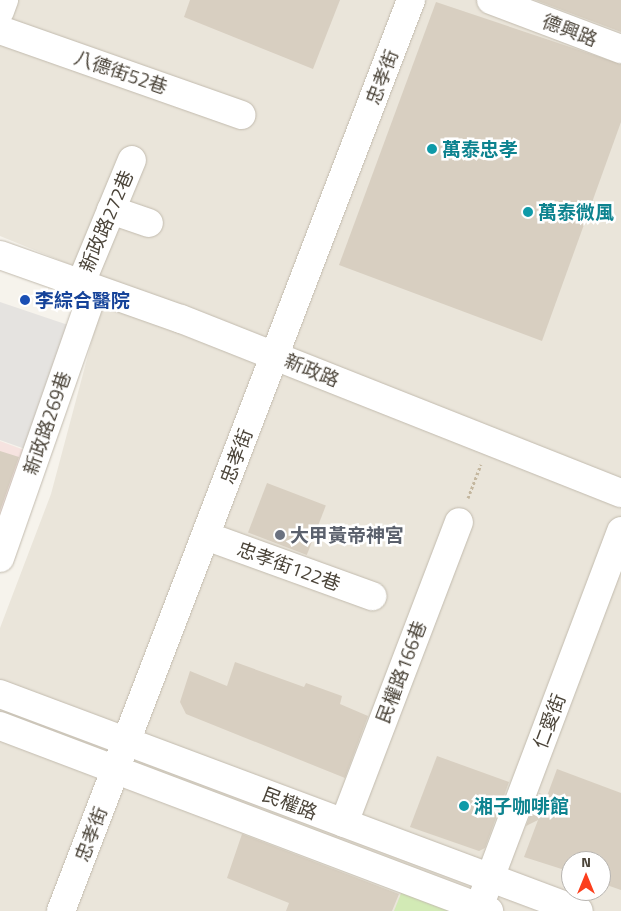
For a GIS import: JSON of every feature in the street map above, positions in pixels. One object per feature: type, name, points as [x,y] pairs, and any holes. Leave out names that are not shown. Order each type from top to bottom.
[{"type":"street","points":[[0,11],[4,0]]},
{"type":"street","name":"忠孝街","points":[[61,911],[411,0]]},
{"type":"street","name":"德興路","points":[[491,0],[621,49]]},
{"type":"street","name":"八德街52巷","points":[[0,30],[242,115]]},
{"type":"street","name":"新政路272巷","points":[[87,286],[111,210],[132,160]]},
{"type":"street","points":[[111,210],[149,223]]},
{"type":"street","name":"新政路","points":[[0,254],[275,355],[621,492]]},
{"type":"street","name":"新政路269巷","points":[[0,558],[87,286]]},
{"type":"street","name":"民權路166巷","points":[[344,823],[459,522]]},
{"type":"street","name":"仁愛街","points":[[481,910],[490,878],[621,530]]},
{"type":"street","name":"忠孝街122巷","points":[[206,536],[372,596]]},
{"type":"street","name":"民權路","points":[[0,694],[579,911]]},
{"type":"street","name":"民權路","points":[[0,726],[481,910]]},
{"type":"path","points":[[459,522],[490,441]]},
{"type":"shaded area","points":[[0,0],[621,0],[621,911],[0,911],[0,628],[51,494],[108,280],[0,236]]},
{"type":"shaded area","points":[[0,302],[74,327],[28,450],[0,440]]},
{"type":"shaded area","points":[[0,441],[35,454],[0,539]]},
{"type":"green space","points":[[402,891],[451,911],[394,911]]},
{"type":"building","points":[[190,0],[340,0],[313,69],[184,17]]},
{"type":"building","points":[[535,0],[621,0],[621,32]]},
{"type":"building","points":[[436,2],[621,64],[621,122],[542,341],[339,265]]},
{"type":"building","points":[[0,451],[19,457],[0,511]]},
{"type":"building","points":[[267,483],[326,506],[307,555],[248,532]]},
{"type":"building","points":[[235,662],[304,687],[306,683],[342,696],[340,704],[368,716],[345,778],[186,714],[180,702],[190,671],[227,686]]},
{"type":"building","name":"湘子咖啡館","points":[[437,756],[509,782],[485,848],[479,851],[410,827]]},
{"type":"building","points":[[557,769],[621,793],[621,890],[611,886],[611,851],[561,851],[561,869],[524,857],[538,820],[526,826],[539,793],[547,796]]},
{"type":"building","points":[[242,834],[399,894],[392,911],[286,911],[289,903],[227,878]]},
{"type":"place","name":"萬泰忠孝","points":[[432,149]]},
{"type":"place","name":"萬泰微風","points":[[528,212]]},
{"type":"place","name":"李綜合醫院","points":[[25,300]]},
{"type":"place","name":"大甲黃帝神宮","points":[[280,535]]},
{"type":"place","name":"湘子咖啡館","points":[[464,806]]}]
